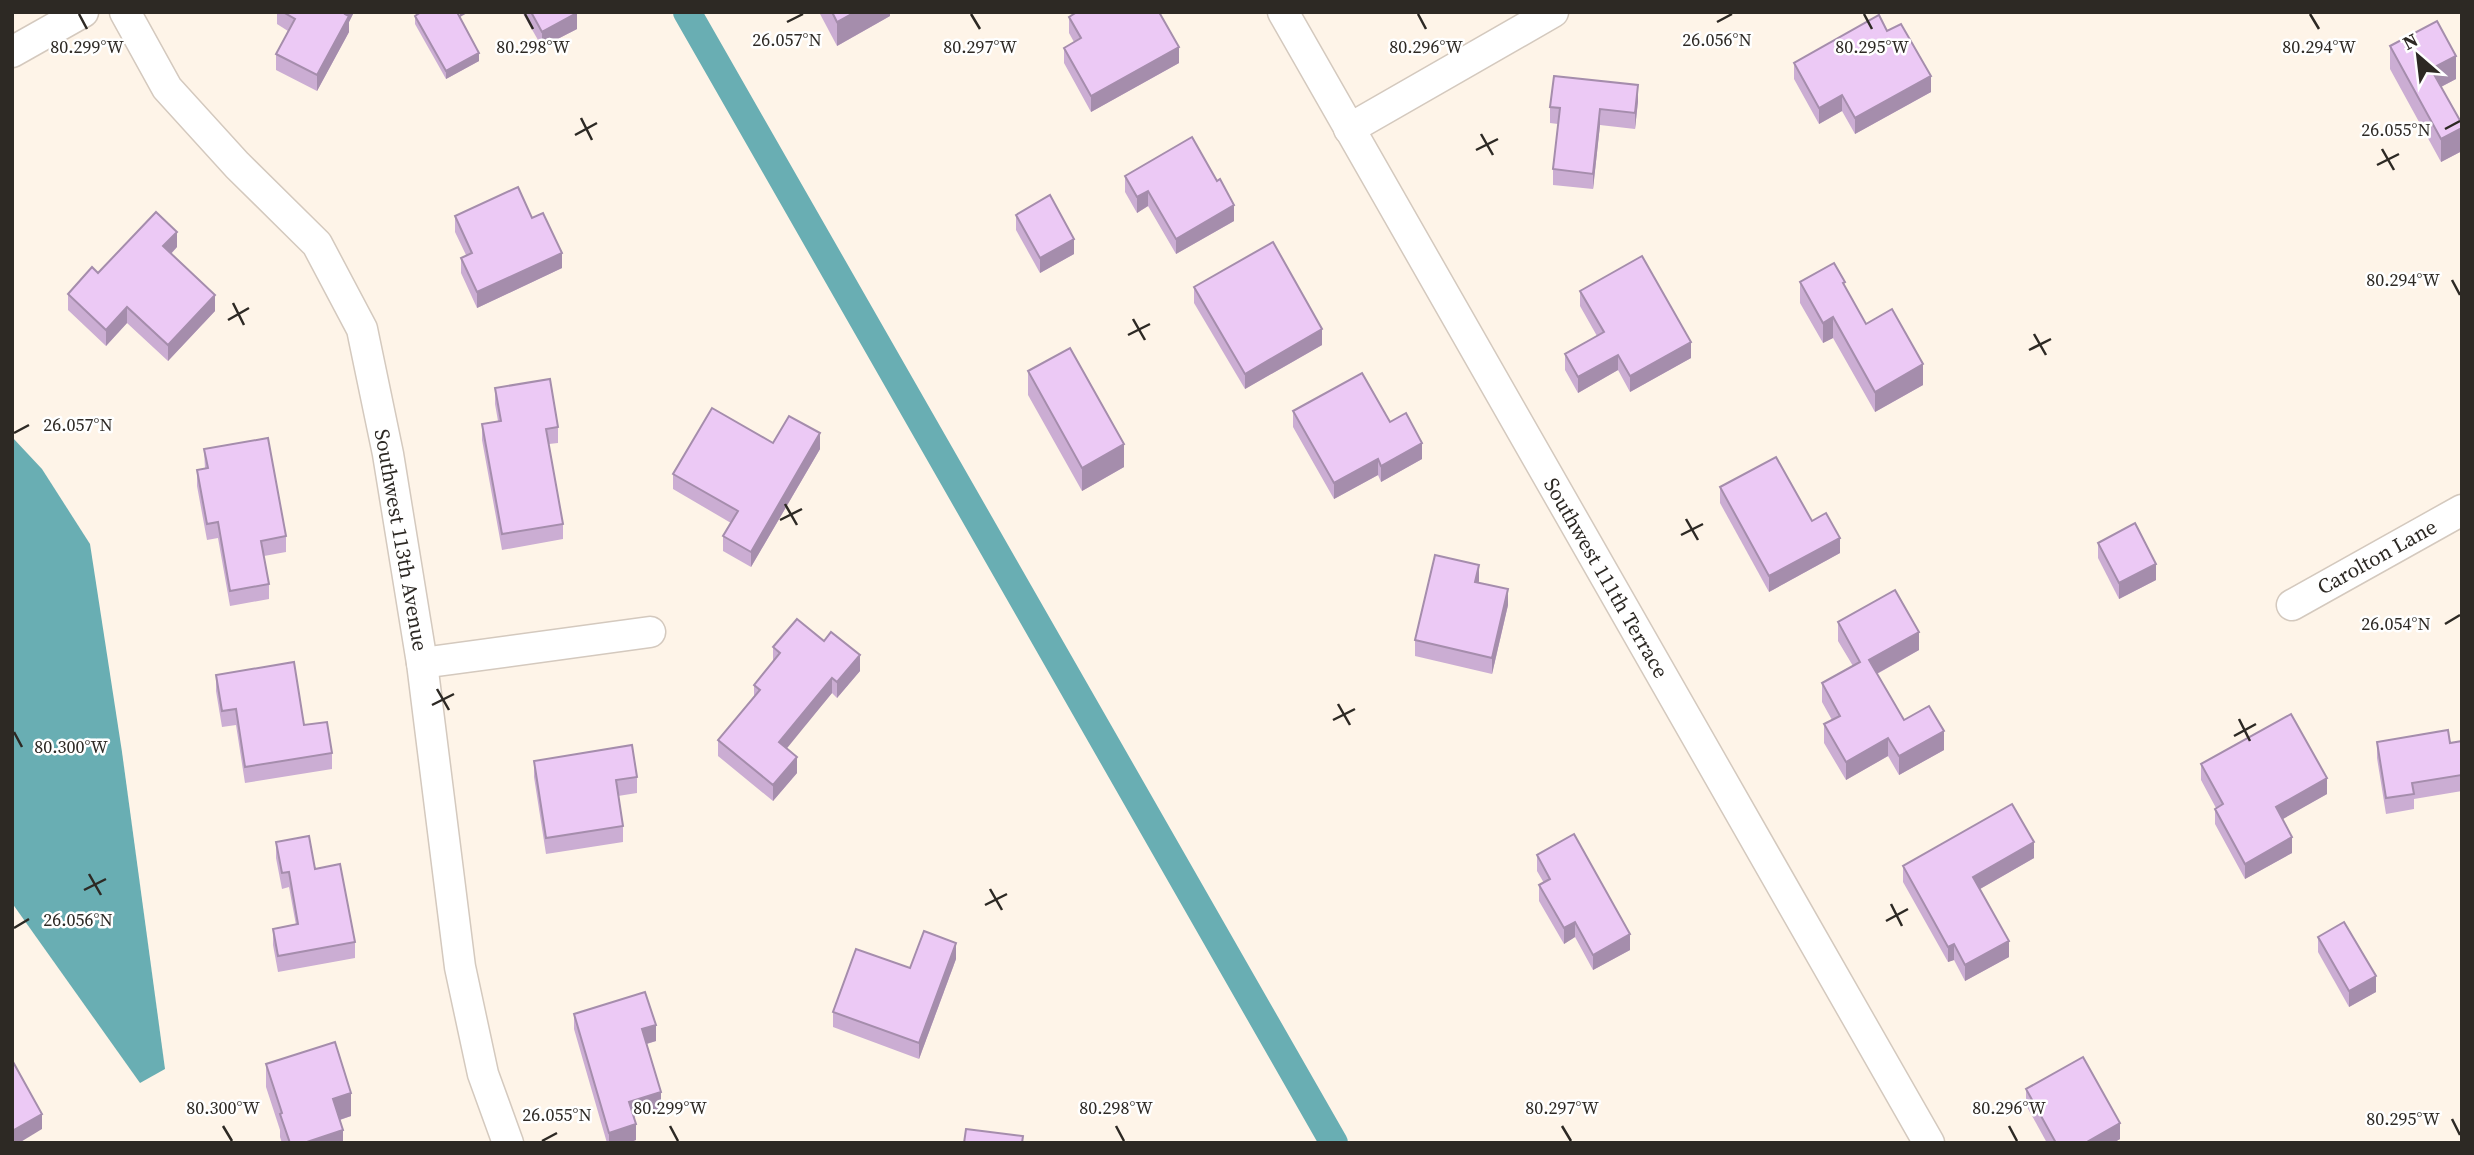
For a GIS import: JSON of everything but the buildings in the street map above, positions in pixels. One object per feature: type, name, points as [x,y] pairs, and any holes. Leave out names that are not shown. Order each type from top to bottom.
[{"type":"street","points":[[12,52],[83,12]]},
{"type":"street","name":"Southwest 113th Avenue","points":[[125,12],[167,88],[237,165],[317,244],[362,329],[388,454],[422,663],[460,967],[483,1074],[508,1143]]},
{"type":"street","name":"Southwest 111th Terrace","points":[[1283,12],[1929,1143]]},
{"type":"street","points":[[1349,129],[1553,12]]},
{"type":"street","name":"Carolton Lane","points":[[2292,605],[2462,510]]},
{"type":"street","points":[[422,663],[650,632]]},
{"type":"water","points":[[12,437],[42,469],[90,544],[122,752],[165,1069],[140,1083],[12,903]]},
{"type":"waterway","points":[[687,12],[1334,1143]]}]
